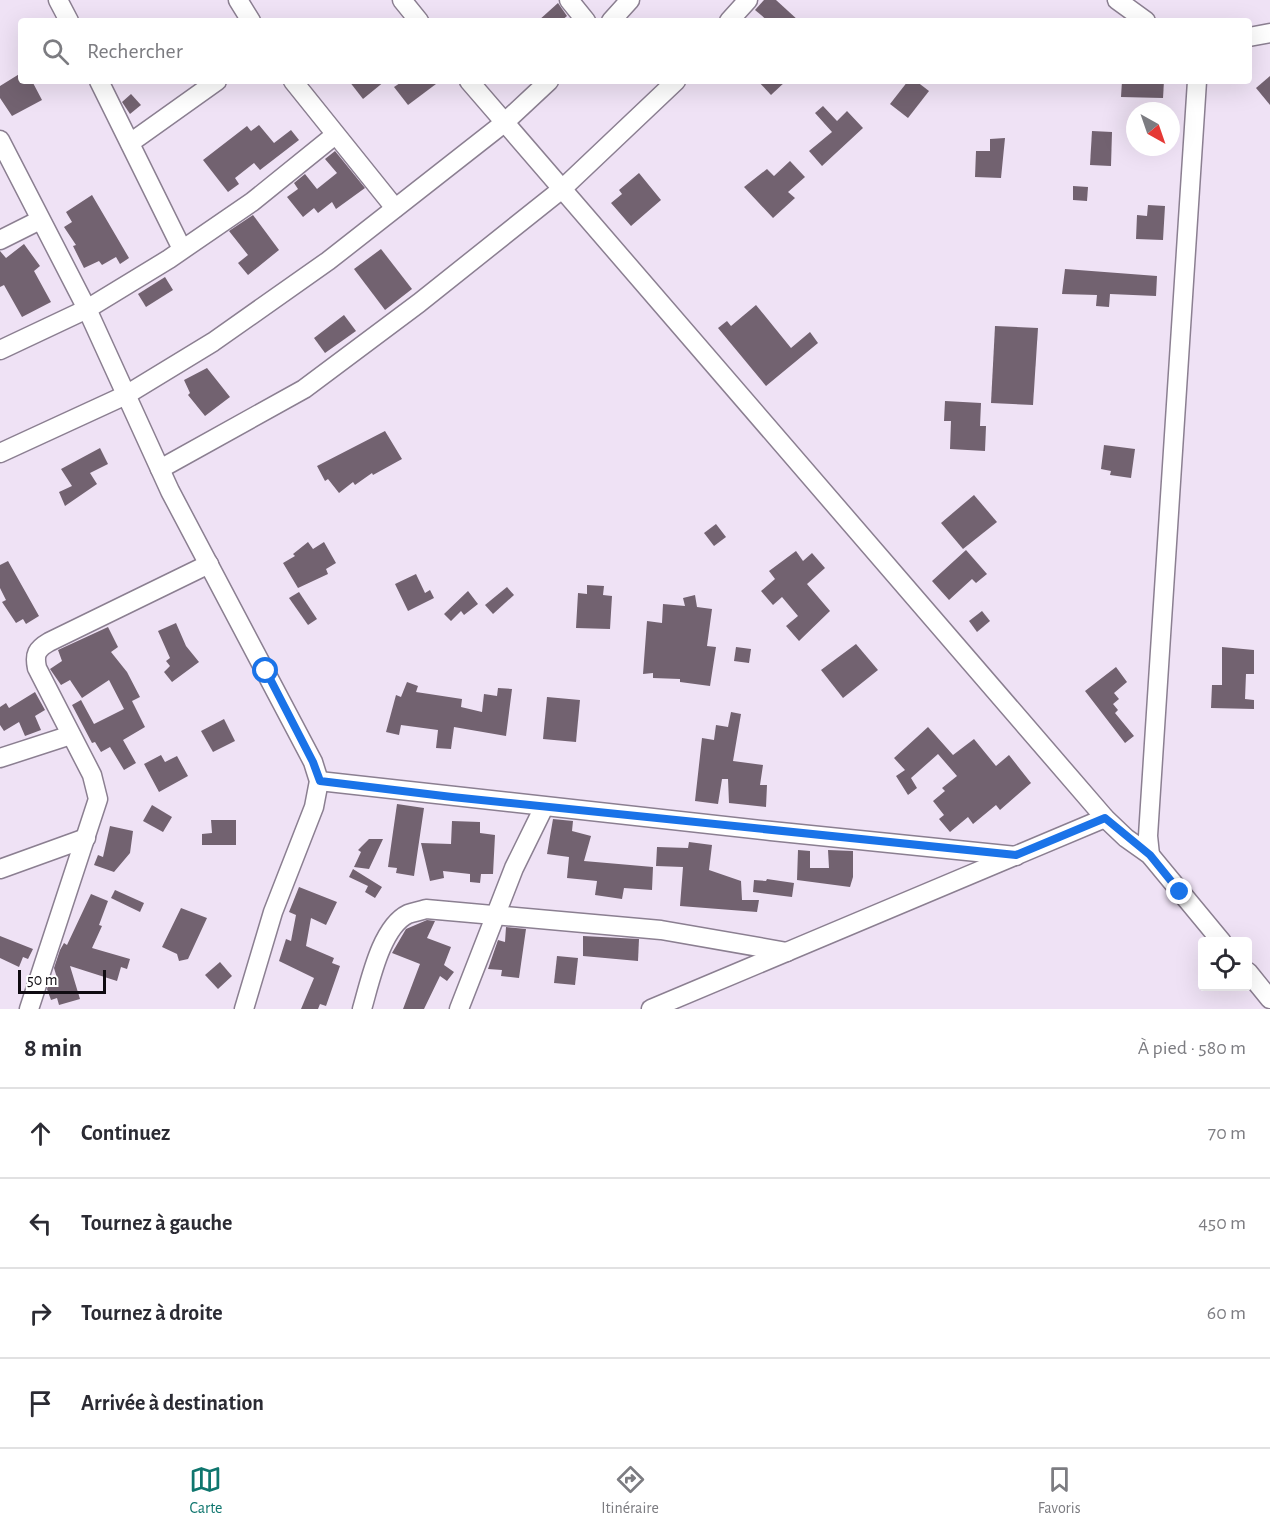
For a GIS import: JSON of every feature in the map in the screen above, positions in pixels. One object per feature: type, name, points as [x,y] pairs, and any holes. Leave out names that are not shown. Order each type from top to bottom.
[{"type":"street","points":[[58,0],[67,18]]},
{"type":"street","points":[[238,0],[248,18]]},
{"type":"street","points":[[402,0],[417,18]]},
{"type":"street","points":[[569,0],[584,18]]},
{"type":"street","points":[[614,18],[630,0]]},
{"type":"street","points":[[732,18],[748,0]]},
{"type":"street","points":[[1117,0],[1142,18]]},
{"type":"street","points":[[1252,36],[1270,33]]},
{"type":"street","points":[[100,84],[182,249]]},
{"type":"street","points":[[130,143],[213,84]]},
{"type":"street","points":[[295,84],[395,208]]},
{"type":"street","points":[[472,84],[1105,818],[1150,855],[1218,937]]},
{"type":"street","points":[[0,453],[126,395],[232,328],[328,261],[504,123],[546,84]]},
{"type":"street","points":[[160,469],[304,389],[419,303],[562,189],[673,84]]},
{"type":"street","points":[[1150,855],[1148,836],[1197,84]]},
{"type":"street","points":[[0,350],[87,309],[182,249],[252,202],[335,135]]},
{"type":"street","points":[[0,140],[87,309],[160,469],[308,752],[320,781],[314,807],[273,912],[244,1009]]},
{"type":"street","points":[[0,240],[40,220]]},
{"type":"street","points":[[29,1009],[98,799],[96,787],[72,735],[37,668],[35,656],[39,648],[209,564]]},
{"type":"street","points":[[0,758],[72,735]]},
{"type":"street","points":[[320,781],[544,807],[1016,855]]},
{"type":"street","points":[[459,1009],[495,914],[544,807]]},
{"type":"street","points":[[651,1009],[670,1005],[787,952],[1105,818]]},
{"type":"street","points":[[0,868],[86,838]]},
{"type":"street","points":[[362,1009],[382,947],[393,926],[407,915],[426,909],[661,930],[787,952]]},
{"type":"street","points":[[1252,977],[1270,999]]},
{"type":"building","points":[[764,0],[776,0],[796,18],[764,18],[755,10]]},
{"type":"building","points":[[558,3],[567,16],[565,18],[541,18]]},
{"type":"building","points":[[18,75],[18,84],[34,84],[42,100],[12,116],[0,98],[0,86]]},
{"type":"building","points":[[1270,76],[1270,105],[1256,88]]},
{"type":"building","points":[[351,84],[381,84],[363,99]]},
{"type":"building","points":[[398,84],[436,84],[408,105],[394,87]]},
{"type":"building","points":[[761,84],[783,84],[771,95]]},
{"type":"building","points":[[906,84],[920,84],[929,91],[908,118],[890,104]]},
{"type":"building","points":[[1122,84],[1164,84],[1163,98],[1121,97]]},
{"type":"building","points":[[131,94],[141,105],[130,114],[122,102]]},
{"type":"building","points":[[823,106],[837,121],[847,111],[863,128],[822,166],[809,151],[832,132],[815,113]]},
{"type":"building","points":[[259,125],[274,143],[291,130],[299,140],[260,170],[254,163],[235,178],[239,184],[228,192],[203,160],[247,126],[251,131]]},
{"type":"building","points":[[1092,131],[1112,132],[1111,166],[1090,165]]},
{"type":"building","points":[[1005,138],[1001,178],[975,177],[976,151],[990,151],[990,139]]},
{"type":"building","points":[[335,151],[365,188],[336,209],[332,202],[318,213],[314,208],[303,217],[287,197],[298,189],[294,183],[305,174],[317,189],[337,173],[325,159]]},
{"type":"building","points":[[790,161],[805,177],[788,192],[795,198],[773,218],[744,187],[767,169],[774,176]]},
{"type":"building","points":[[639,173],[661,200],[631,226],[611,203],[622,194],[619,190]]},
{"type":"building","points":[[1073,186],[1088,187],[1087,201],[1073,200]]},
{"type":"building","points":[[92,195],[129,258],[120,264],[116,257],[102,265],[99,261],[84,268],[73,246],[76,245],[64,227],[72,222],[66,212]]},
{"type":"building","points":[[1148,205],[1165,206],[1163,240],[1136,239],[1137,215],[1147,216]]},
{"type":"building","points":[[253,215],[279,250],[248,275],[238,263],[248,255],[229,231]]},
{"type":"building","points":[[24,244],[40,266],[34,271],[51,302],[22,317],[4,285],[0,287],[0,251],[6,258]]},
{"type":"building","points":[[381,249],[412,289],[385,310],[354,269]]},
{"type":"building","points":[[1065,269],[1157,276],[1156,296],[1110,294],[1109,307],[1096,306],[1097,295],[1062,294]]},
{"type":"building","points":[[165,277],[173,290],[146,307],[138,294]]},
{"type":"building","points":[[756,305],[791,348],[810,332],[818,343],[766,386],[718,328],[727,321],[731,326]]},
{"type":"building","points":[[344,315],[356,331],[325,353],[314,338]]},
{"type":"building","points":[[995,326],[1038,328],[1033,405],[991,403]]},
{"type":"building","points":[[207,368],[230,397],[205,416],[188,395],[190,393],[184,380]]},
{"type":"building","points":[[945,401],[981,403],[980,426],[986,426],[985,451],[950,449],[951,421],[944,421]]},
{"type":"building","points":[[385,431],[402,459],[373,475],[372,473],[355,485],[353,482],[339,493],[328,479],[325,481],[317,466]]},
{"type":"building","points":[[1104,445],[1135,449],[1131,478],[1110,475],[1111,471],[1101,469]]},
{"type":"building","points":[[100,448],[108,464],[90,473],[97,484],[65,506],[59,492],[72,486],[61,469]]},
{"type":"building","points":[[974,495],[997,522],[963,549],[941,523]]},
{"type":"building","points":[[716,524],[726,537],[714,546],[704,533]]},
{"type":"building","points":[[308,542],[313,549],[324,542],[336,563],[326,569],[328,574],[298,588],[283,563],[295,556],[293,554]]},
{"type":"building","points":[[966,550],[987,574],[976,583],[972,579],[949,600],[932,581]]},
{"type":"building","points":[[796,551],[803,561],[812,553],[825,568],[807,584],[830,611],[799,641],[786,626],[798,616],[782,597],[773,605],[761,591],[775,579],[769,571]]},
{"type":"building","points":[[8,561],[39,616],[26,624],[23,619],[16,623],[2,602],[6,600],[0,588],[0,565]]},
{"type":"building","points":[[416,574],[425,593],[430,590],[434,598],[408,611],[395,584]]},
{"type":"building","points":[[587,585],[604,586],[603,595],[612,596],[610,629],[576,628],[578,593],[587,594]]},
{"type":"building","points":[[507,587],[514,595],[493,614],[485,605]]},
{"type":"building","points":[[468,591],[478,604],[464,615],[461,611],[451,621],[444,614]]},
{"type":"building","points":[[299,592],[317,619],[308,625],[289,598]]},
{"type":"building","points":[[695,595],[697,607],[712,609],[707,646],[716,647],[710,686],[680,682],[680,679],[653,678],[653,673],[643,674],[647,621],[662,623],[663,604],[685,606],[683,598]]},
{"type":"building","points":[[982,611],[990,621],[977,632],[969,621]]},
{"type":"building","points":[[176,623],[186,646],[199,662],[172,682],[164,672],[170,666],[166,661],[170,658],[158,631]]},
{"type":"building","points":[[108,627],[118,647],[111,652],[127,672],[140,697],[132,701],[145,727],[123,740],[136,763],[124,770],[110,747],[101,752],[95,742],[92,743],[72,705],[81,700],[94,724],[124,709],[109,680],[82,698],[70,680],[61,685],[50,669],[62,661],[58,650]]},
{"type":"building","points":[[856,644],[878,670],[843,698],[821,670]]},
{"type":"building","points":[[736,647],[751,649],[749,663],[734,661]]},
{"type":"building","points":[[1222,647],[1254,650],[1254,674],[1246,674],[1245,699],[1254,700],[1254,709],[1211,708],[1212,685],[1222,685]]},
{"type":"building","points":[[1116,667],[1127,682],[1114,693],[1119,699],[1113,704],[1118,710],[1115,713],[1134,736],[1125,743],[1085,691]]},
{"type":"building","points":[[407,682],[418,686],[416,692],[462,699],[461,707],[482,712],[484,694],[497,696],[498,688],[512,689],[506,736],[454,727],[451,749],[436,748],[438,730],[401,725],[399,735],[386,732],[396,695],[401,697]]},
{"type":"building","points":[[35,692],[45,710],[35,716],[41,730],[25,736],[19,722],[4,731],[0,725],[0,707],[6,703],[9,708]]},
{"type":"building","points":[[547,697],[580,700],[576,742],[543,739]]},
{"type":"building","points":[[731,712],[741,714],[733,761],[763,765],[760,785],[767,785],[766,807],[729,803],[728,779],[722,779],[718,804],[695,801],[702,738],[714,740],[716,725],[728,727]]},
{"type":"building","points":[[224,719],[235,741],[213,752],[201,731]]},
{"type":"building","points":[[928,727],[953,755],[974,739],[996,766],[1009,755],[1031,783],[1000,810],[996,805],[973,824],[968,817],[950,832],[939,819],[944,815],[933,801],[945,791],[942,788],[957,776],[938,754],[911,778],[917,788],[908,795],[896,776],[905,770],[894,758]]},
{"type":"building","points":[[161,755],[165,762],[177,756],[188,776],[159,792],[144,764]]},
{"type":"building","points":[[397,804],[424,808],[414,876],[396,873],[397,868],[388,867]]},
{"type":"building","points":[[152,805],[172,817],[163,832],[143,821]]},
{"type":"building","points":[[553,819],[573,821],[572,831],[591,836],[584,861],[653,867],[652,890],[624,888],[622,899],[595,895],[597,881],[567,878],[569,857],[547,854]]},
{"type":"building","points":[[211,820],[236,820],[236,845],[202,845],[202,834],[212,833]]},
{"type":"building","points":[[452,821],[480,822],[480,833],[495,835],[493,874],[481,874],[480,883],[470,882],[470,874],[443,871],[444,878],[430,881],[421,843],[451,844]]},
{"type":"building","points":[[110,826],[133,831],[130,853],[114,872],[94,865],[98,855],[103,857]]},
{"type":"building","points":[[369,839],[383,839],[369,869],[354,867],[361,852],[358,850]]},
{"type":"building","points":[[689,842],[712,845],[709,870],[741,881],[742,900],[759,900],[757,912],[680,906],[683,867],[656,866],[657,847],[688,848]]},
{"type":"building","points":[[798,850],[810,851],[810,868],[829,868],[828,850],[853,851],[853,877],[850,887],[797,880]]},
{"type":"building","points":[[353,869],[382,887],[375,898],[365,892],[368,886],[349,877]]},
{"type":"building","points":[[767,879],[794,883],[792,897],[753,892],[754,880],[766,881]]},
{"type":"building","points":[[299,887],[337,902],[326,925],[311,918],[306,946],[334,958],[332,963],[340,966],[326,1006],[320,1004],[318,1009],[301,1009],[314,978],[279,961],[286,939],[291,941],[296,915],[289,912]]},
{"type":"building","points":[[115,890],[144,903],[140,912],[111,898]]},
{"type":"building","points":[[91,894],[108,901],[99,925],[102,926],[92,948],[130,959],[127,969],[121,967],[117,981],[70,966],[80,999],[59,1005],[57,998],[51,1000],[47,989],[50,980],[57,978],[54,968],[60,950],[64,943],[67,945]]},
{"type":"building","points":[[181,908],[207,918],[188,959],[179,961],[177,954],[162,947]]},
{"type":"building","points":[[427,920],[435,921],[427,938],[451,947],[444,965],[454,972],[447,981],[440,976],[424,1009],[403,1009],[420,964],[392,953],[406,929]]},
{"type":"building","points":[[506,927],[526,929],[519,978],[501,976],[502,970],[488,969],[498,940],[505,942]]},
{"type":"building","points":[[0,936],[33,949],[28,959],[23,957],[19,967],[0,958]]},
{"type":"building","points":[[583,936],[639,939],[638,961],[583,956]]},
{"type":"building","points":[[557,956],[578,958],[575,985],[554,983]]},
{"type":"building","points":[[220,962],[232,976],[218,989],[205,975]]},
{"type":"route","points":[[266,671],[313,762],[320,781],[771,831],[1016,855],[1105,818],[1126,838],[1150,855],[1180,892]]}]
